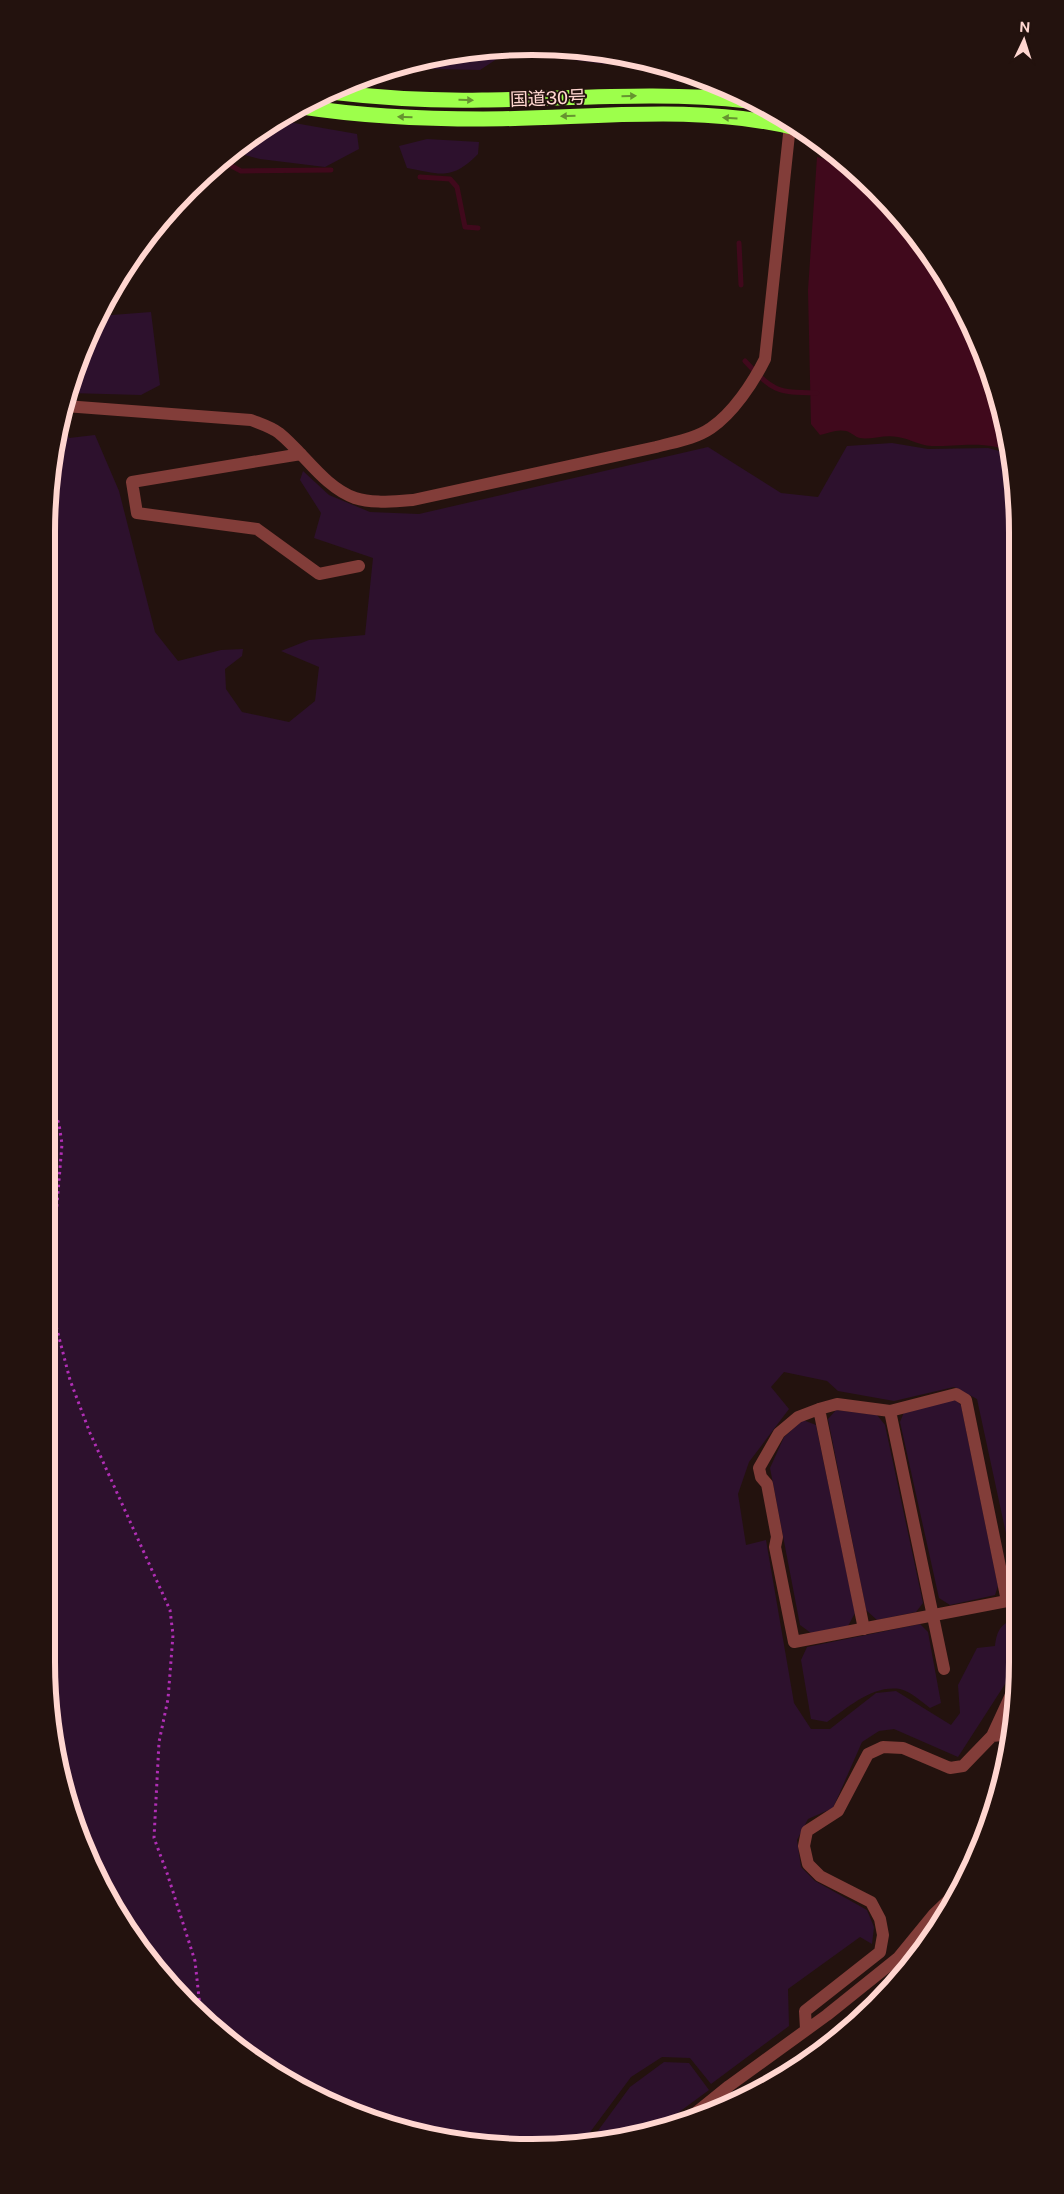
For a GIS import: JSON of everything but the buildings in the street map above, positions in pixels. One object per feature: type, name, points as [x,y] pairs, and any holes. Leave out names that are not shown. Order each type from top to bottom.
[{"type":"highway","name":"国道30号","points":[[343,94],[430,100],[699,96],[733,100]]},
{"type":"highway","name":"国道30号","points":[[313,108],[368,116],[483,119],[646,114],[738,118],[781,125]]},
{"type":"street","points":[[72,407],[251,420],[266,425],[280,434],[336,488],[354,498],[392,502],[413,500],[656,447],[695,436],[711,428],[746,392],[760,370],[768,347],[791,132]]},
{"type":"street","points":[[301,454],[132,482],[137,513],[257,529],[320,574],[359,566]]},
{"type":"street","points":[[1009,1591],[966,1400],[956,1394],[890,1411],[837,1404],[798,1417],[779,1433],[759,1468],[766,1484],[777,1537],[774,1547],[794,1642],[933,1615],[1009,1604]]},
{"type":"street","points":[[818,1409],[864,1629]]},
{"type":"street","points":[[890,1411],[944,1669]]},
{"type":"street","points":[[806,2029],[806,2012],[880,1952],[883,1935],[880,1919],[871,1902],[820,1876],[808,1864],[804,1846],[807,1831],[838,1811],[868,1754],[883,1746],[903,1748],[950,1768],[963,1766],[992,1736],[1007,1704]]},
{"type":"street","points":[[992,1736],[1003,1735]]},
{"type":"street","points":[[702,2108],[898,1958],[940,1908]]},
{"type":"path","points":[[55,1114],[59,1124],[62,1144],[55,1228]]},
{"type":"path","points":[[55,1322],[70,1380],[90,1433],[170,1610],[173,1636],[169,1690],[159,1742],[154,1838],[168,1873],[195,1961],[200,2004]]},
{"type":"shaded area","points":[[540,55],[617,63],[604,64]]},
{"type":"shaded area","points":[[501,56],[480,70],[419,69],[470,59]]},
{"type":"shaded area","points":[[289,122],[357,134],[359,149],[325,167],[260,159],[242,154],[267,135]]},
{"type":"shaded area","points":[[427,139],[479,142],[478,154],[469,163],[453,172],[437,173],[407,168],[399,146]]},
{"type":"shaded area","points":[[817,157],[830,160],[847,173],[891,217],[929,267],[960,321],[973,349],[993,409],[1002,449],[984,445],[931,446],[893,436],[860,438],[843,431],[833,431],[820,435],[811,424],[808,290]]},
{"type":"shaded area","points":[[151,312],[160,385],[141,395],[76,393],[91,349],[107,315]]},
{"type":"shaded area","points":[[66,430],[69,438],[95,435],[119,491],[155,632],[178,661],[221,650],[243,649],[242,656],[225,669],[226,689],[242,712],[289,722],[315,701],[319,667],[281,651],[309,640],[365,635],[373,558],[314,538],[321,513],[300,480],[303,471],[329,495],[370,512],[419,514],[708,447],[781,493],[818,497],[847,446],[892,443],[928,449],[988,448],[1002,452],[1008,501],[1009,532],[1009,1547],[977,1399],[954,1387],[894,1401],[838,1391],[827,1381],[784,1372],[771,1387],[789,1409],[749,1462],[738,1494],[746,1545],[766,1540],[794,1703],[811,1729],[830,1729],[876,1693],[896,1691],[951,1725],[960,1713],[958,1685],[977,1648],[995,1646],[1000,1629],[1009,1622],[1008,1679],[958,1757],[894,1729],[879,1731],[862,1742],[833,1808],[808,1819],[797,1840],[801,1867],[815,1881],[867,1910],[874,1927],[872,1944],[860,1937],[788,1989],[789,2026],[711,2084],[690,2058],[662,2057],[631,2077],[587,2136],[563,2138],[501,2138],[439,2130],[379,2114],[321,2090],[267,2059],[217,2021],[173,1977],[135,1927],[119,1900],[91,1845],[80,1815],[64,1755],[56,1693],[55,1662],[55,532],[59,470]]},
{"type":"shaded area","points":[[954,1399],[961,1405],[998,1586],[995,1595],[950,1605],[939,1598],[900,1422],[904,1412]]},
{"type":"shaded area","points":[[836,1410],[877,1415],[885,1425],[923,1603],[916,1612],[877,1620],[866,1610],[828,1419]]},
{"type":"shaded area","points":[[803,1420],[816,1425],[855,1613],[848,1626],[811,1633],[800,1625],[770,1468],[784,1437]]},
{"type":"shaded area","points":[[920,1624],[928,1632],[941,1703],[930,1708],[916,1697],[900,1689],[880,1690],[861,1698],[827,1722],[811,1719],[801,1660],[807,1647]]},
{"type":"shaded area","points":[[664,2062],[689,2063],[709,2090],[671,2118],[625,2130],[595,2135],[630,2087]]},
{"type":"waterway","points":[[228,164],[241,171],[331,170]]},
{"type":"waterway","points":[[420,177],[450,179],[457,187],[465,227],[478,228]]},
{"type":"waterway","points":[[739,243],[741,285]]},
{"type":"waterway","points":[[745,361],[763,379],[776,388],[783,391],[817,393]]}]
